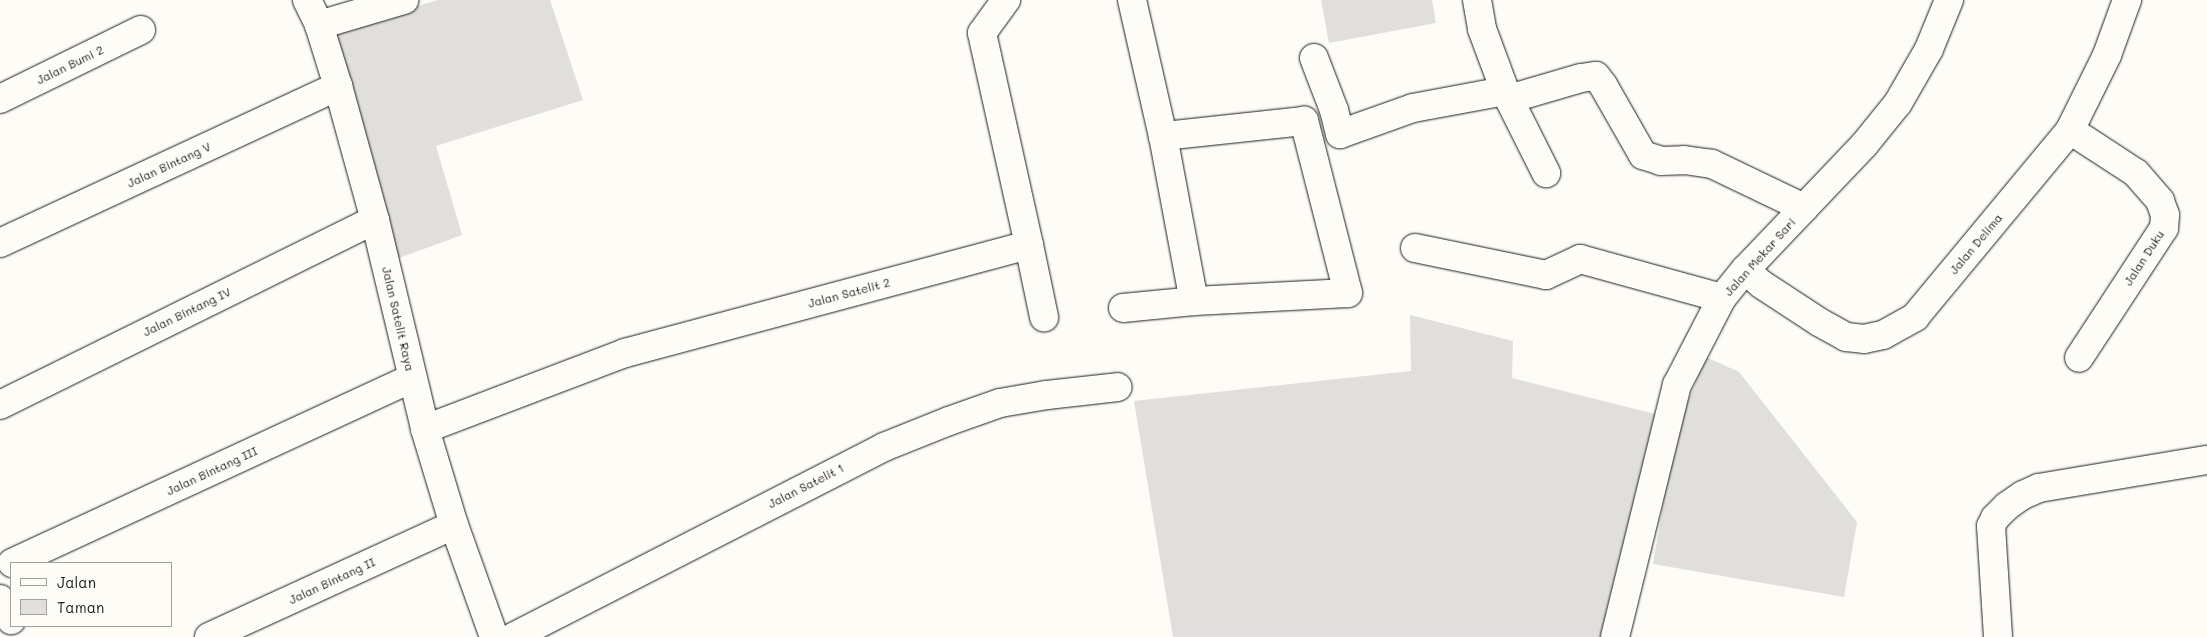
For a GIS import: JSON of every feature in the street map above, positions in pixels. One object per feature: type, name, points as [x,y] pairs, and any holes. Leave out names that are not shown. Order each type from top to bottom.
[{"type":"street","name":"Jalan Satelit Raya","points":[[307,0],[319,25],[338,86],[375,220],[425,428],[454,525],[494,637]]},
{"type":"street","points":[[319,25],[404,0]]},
{"type":"street","points":[[1006,0],[982,33],[1030,245],[1044,317]]},
{"type":"street","points":[[1132,0],[1163,136],[1194,301]]},
{"type":"street","points":[[1477,0],[1482,29],[1507,95],[1546,173]]},
{"type":"street","name":"Jalan Mekar Sari","points":[[1614,637],[1678,385],[1722,298],[1745,270],[1864,145],[1898,102],[1930,49],[1949,0]]},
{"type":"street","name":"Jalan Delima","points":[[1745,270],[1761,284],[1819,322],[1846,337],[1864,340],[1883,335],[1915,317],[2070,130],[2107,55],[2127,0]]},
{"type":"street","name":"Jalan Bumi 2","points":[[0,100],[140,30]]},
{"type":"street","points":[[1314,58],[1334,110],[1340,134],[1413,108],[1507,95],[1596,76],[1604,85],[1643,155],[1661,161],[1684,160],[1712,164],[1804,208]]},
{"type":"street","name":"Jalan Bintang V","points":[[0,243],[338,86]]},
{"type":"street","points":[[1123,308],[1194,301],[1348,293],[1304,121],[1163,136]]},
{"type":"street","name":"Jalan Duku","points":[[2070,130],[2136,174],[2160,201],[2165,214],[2164,228],[2079,358]]},
{"type":"street","name":"Jalan Bintang IV","points":[[0,405],[375,220]]},
{"type":"street","name":"Jalan Satelit 2","points":[[425,428],[625,353],[1030,245]]},
{"type":"street","points":[[1415,248],[1546,275],[1580,258],[1722,298]]},
{"type":"street","name":"Jalan Bintang III","points":[[14,562],[412,378]]},
{"type":"street","name":"Jalan Satelit 1","points":[[513,637],[884,447],[949,420],[1000,403],[1118,386]]},
{"type":"street","points":[[1998,637],[1991,526],[1995,518],[2007,506],[2023,495],[2039,488],[2207,460]]},
{"type":"street","name":"Jalan Bintang II","points":[[209,637],[454,525]]},
{"type":"street","points":[[0,599],[10,618]]},
{"type":"green space","points":[[438,0],[550,0],[583,100],[436,146],[462,235],[391,261],[333,31]]},
{"type":"green space","points":[[1321,0],[1432,0],[1436,23],[1329,43]]},
{"type":"green space","points":[[1410,315],[1513,341],[1512,378],[1655,414],[1600,637],[1173,637],[1134,401],[1411,371]]},
{"type":"green space","points":[[1706,357],[1739,372],[1857,522],[1844,597],[1653,564],[1666,485],[1680,420]]}]
